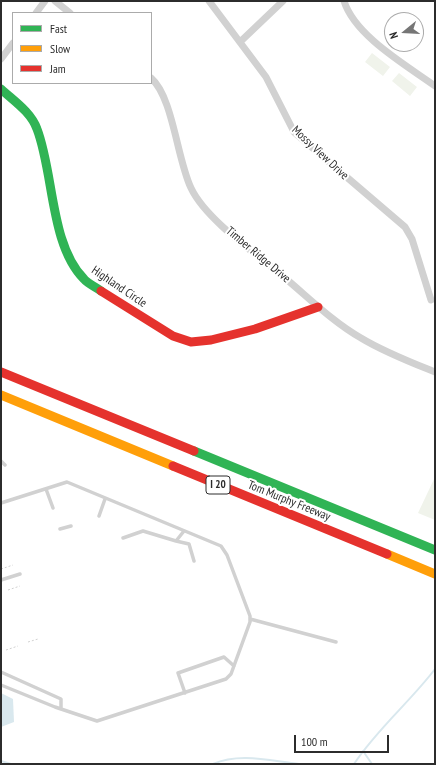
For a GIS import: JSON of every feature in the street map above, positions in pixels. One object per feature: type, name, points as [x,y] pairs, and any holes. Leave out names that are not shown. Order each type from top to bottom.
[{"type":"main road","name":"Highland Circle","points":[[1,89],[26,111],[36,129],[61,234],[69,259],[84,280],[173,336],[191,342],[211,340],[255,329],[318,307]]},
{"type":"main road","name":"Tom Murphy Freeway","points":[[1,372],[435,550]]},
{"type":"main road","name":"Tom Murphy Freeway","points":[[1,395],[435,574]]},
{"type":"street","points":[[37,12],[45,1]]},
{"type":"street","points":[[55,1],[69,12]]},
{"type":"street","name":"Mossy View Drive","points":[[209,1],[266,77],[294,132],[405,227],[412,239],[431,300]]},
{"type":"street","points":[[240,42],[283,1]]},
{"type":"street","points":[[344,1],[347,10],[362,32],[435,86]]},
{"type":"street","points":[[1,59],[12,44]]},
{"type":"street","name":"Timber Ridge Drive","points":[[152,79],[161,91],[182,167],[191,190],[217,221],[318,307],[360,338],[389,353],[435,372]]},
{"type":"lane","points":[[1,461],[5,465]]},
{"type":"lane","points":[[1,503],[66,482],[221,546],[227,555],[250,619],[231,674],[226,679],[97,721],[61,709],[1,685]]},
{"type":"lane","points":[[46,489],[53,508]]},
{"type":"lane","points":[[99,516],[105,499]]},
{"type":"lane","points":[[60,529],[71,526]]},
{"type":"lane","points":[[123,538],[143,531],[189,544],[194,561]]},
{"type":"lane","points":[[176,541],[184,531]]},
{"type":"lane","points":[[1,580],[20,574]]},
{"type":"lane","points":[[250,619],[336,642]]},
{"type":"lane","points":[[185,693],[178,673],[224,658],[234,666]]},
{"type":"lane","points":[[1,672],[61,699],[61,709]]},
{"type":"path","points":[[1,569],[13,565]]},
{"type":"path","points":[[8,590],[20,586]]},
{"type":"path","points":[[28,642],[38,639]]},
{"type":"path","points":[[6,650],[18,646]]},
{"type":"shaded area","points":[[372,53],[390,67],[383,76],[365,62]]},
{"type":"shaded area","points":[[399,73],[417,87],[410,96],[392,81]]},
{"type":"shaded area","points":[[435,477],[435,520],[418,513]]},
{"type":"shaded area","points":[[1,693],[13,699],[14,722],[1,727]]},
{"type":"waterway","points":[[354,764],[383,727],[435,669]]},
{"type":"waterway","points":[[363,751],[372,764]]},
{"type":"waterway","points":[[213,764],[223,760],[245,758],[256,758],[299,764]]},
{"type":"waterway","points":[[1,761],[11,764]]},
{"type":"traffic: fast","points":[[1,89],[22,107],[31,117],[37,129],[43,147],[54,208],[65,247],[73,265],[84,279],[101,291]]},
{"type":"traffic: fast","points":[[194,451],[435,550]]},
{"type":"traffic: slow","points":[[1,395],[173,466]]},
{"type":"traffic: slow","points":[[387,554],[435,574]]},
{"type":"traffic: jam","points":[[101,291],[173,336],[191,342],[211,340],[255,329],[318,307]]},
{"type":"traffic: jam","points":[[1,372],[194,451]]},
{"type":"traffic: jam","points":[[173,466],[387,554]]}]
